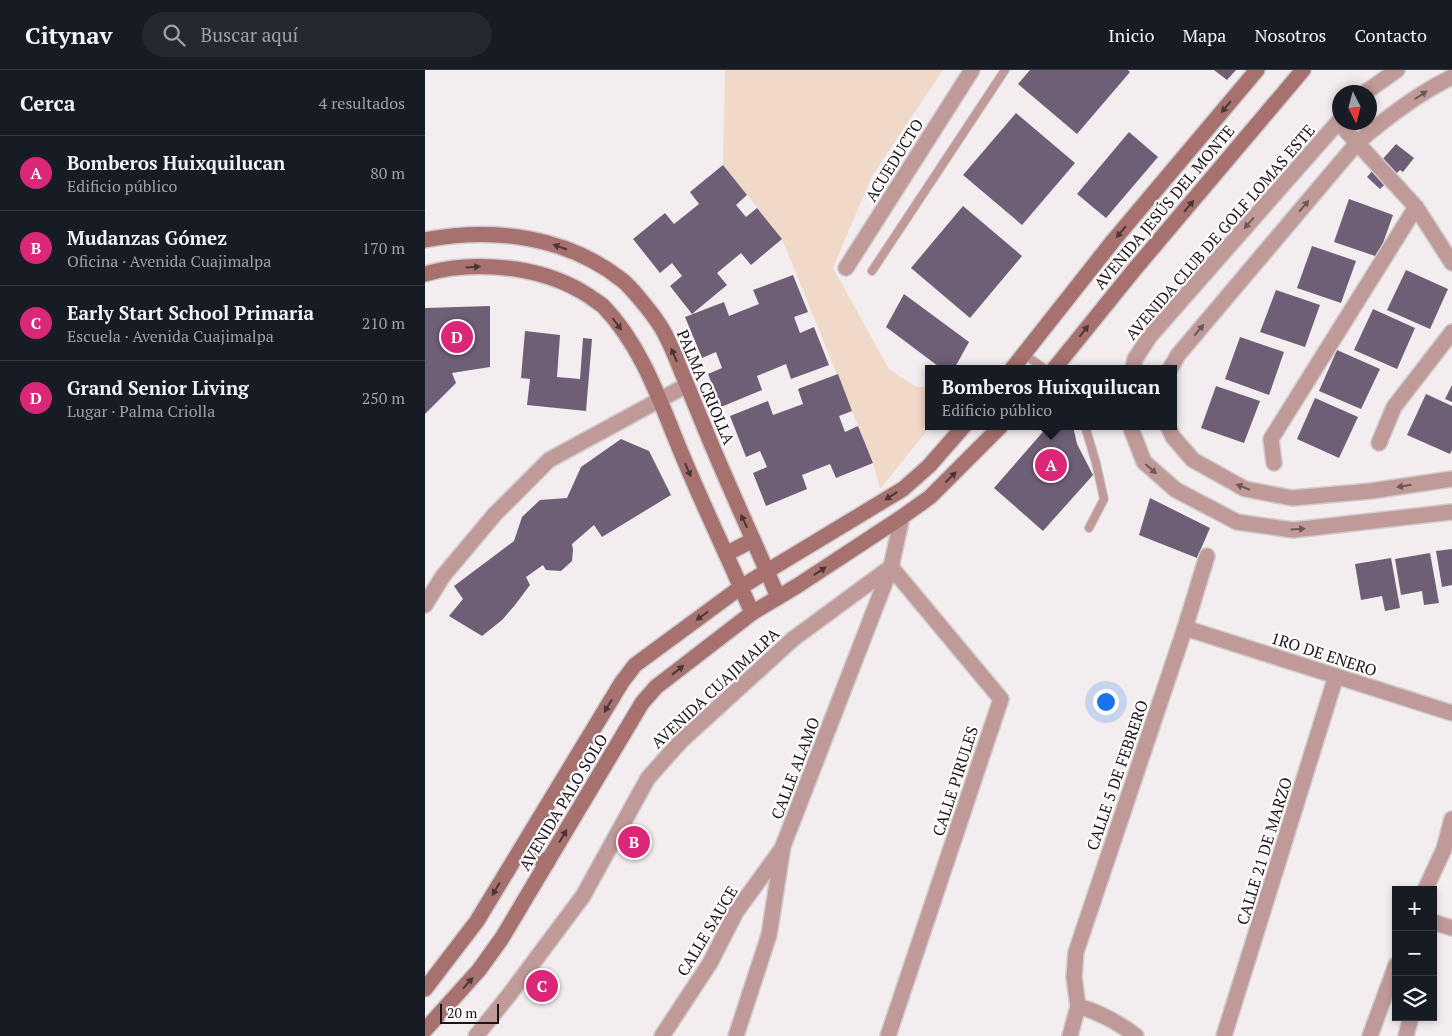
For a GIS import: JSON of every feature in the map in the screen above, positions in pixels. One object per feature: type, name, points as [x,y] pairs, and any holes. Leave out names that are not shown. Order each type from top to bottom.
[{"type":"main road","name":"AVENIDA JESÚS DEL MONTE","points":[[1015,365],[1113,241],[1257,70]]},
{"type":"main road","name":"AVENIDA JESÚS DEL MONTE","points":[[1057,365],[1303,70]]},
{"type":"main road","name":"PALMA CRIOLLA","points":[[425,240],[446,236],[476,234],[536,239],[563,247],[593,261],[624,281],[659,324],[669,342],[710,443],[778,597]]},
{"type":"main road","points":[[425,274],[477,266],[530,271],[553,277],[579,290],[604,306],[641,358],[752,613],[930,497],[997,430]]},
{"type":"main road","points":[[741,587],[903,489],[929,466],[960,430]]},
{"type":"main road","points":[[726,554],[753,540]]},
{"type":"main road","name":"AVENIDA PALO SOLO","points":[[425,990],[477,921],[635,664],[741,587]]},
{"type":"main road","name":"AVENIDA PALO SOLO","points":[[425,1030],[479,970],[502,938],[642,703],[655,687],[752,613]]},
{"type":"main road","points":[[521,849],[547,864]]},
{"type":"street","name":"ACUEDUCTO","points":[[846,268],[972,70]]},
{"type":"street","points":[[1376,85],[1397,70]]},
{"type":"street","points":[[1172,365],[1178,355],[1357,143],[1384,120],[1434,86],[1452,77]]},
{"type":"street","name":"AVENIDA CLUB DE GOLF LOMAS ESTE","points":[[1134,365],[1135,359],[1150,336],[1332,129]]},
{"type":"street","points":[[1346,130],[1416,207],[1452,263]]},
{"type":"street","points":[[1273,463],[1271,439],[1416,207]]},
{"type":"street","points":[[1379,443],[1394,407],[1452,332]]},
{"type":"street","points":[[425,605],[443,576],[495,514],[549,460],[687,385]]},
{"type":"street","points":[[1132,430],[1144,462],[1176,490],[1237,522],[1293,530],[1452,512]]},
{"type":"street","points":[[1170,430],[1173,437],[1193,460],[1245,489],[1291,498],[1371,491],[1452,479]]},
{"type":"street","name":"CALLE ALAMO","points":[[736,1036],[769,935],[783,846],[891,567],[902,517]]},
{"type":"street","name":"CALLE 5 DE FEBRERO","points":[[1079,1006],[1075,977],[1076,952],[1185,628],[1207,556]]},
{"type":"street","name":"AVENIDA CUAJIMALPA","points":[[475,1036],[509,995],[583,896],[648,778],[681,741],[793,639],[891,567]]},
{"type":"street","name":"CALLE PIRULES","points":[[889,1036],[1001,699],[891,567]]},
{"type":"street","name":"1RO DE ENERO","points":[[1185,628],[1452,713]]},
{"type":"street","name":"CALLE 21 DE MARZO","points":[[1224,1036],[1336,676]]},
{"type":"street","points":[[1427,886],[1443,849],[1452,819]]},
{"type":"street","name":"CALLE SAUCE","points":[[662,1036],[710,963],[736,912],[783,846]]},
{"type":"street","points":[[1437,923],[1452,928]]},
{"type":"street","points":[[1370,1036],[1392,976]]},
{"type":"street","points":[[1070,1036],[1079,1006],[1118,1022],[1136,1036]]},
{"type":"street","points":[[1406,1036],[1410,1021]]},
{"type":"lane","points":[[872,271],[1005,70]]},
{"type":"lane","points":[[1023,354],[1039,365]]},
{"type":"lane","points":[[1086,430],[1104,500],[1089,528]]},
{"type":"shaded area","points":[[725,70],[943,70],[872,176],[833,268],[889,369],[915,386],[925,388],[925,430],[928,430],[880,489],[873,463],[782,239],[723,165]]},
{"type":"building","points":[[1030,70],[1128,70],[1130,72],[1077,134],[1018,84]]},
{"type":"building","points":[[1214,70],[1236,70],[1227,80]]},
{"type":"building","points":[[1016,113],[1075,163],[1022,225],[963,175]]},
{"type":"building","points":[[1129,132],[1158,157],[1106,218],[1077,194]]},
{"type":"building","points":[[1396,144],[1414,158],[1403,172],[1400,170],[1380,189],[1367,177]]},
{"type":"building","points":[[723,165],[747,195],[736,205],[746,217],[757,208],[782,239],[751,265],[741,253],[717,273],[727,285],[692,314],[670,286],[682,276],[672,263],[660,273],[633,239],[665,213],[674,224],[699,204],[690,192]]},
{"type":"building","points":[[1349,199],[1393,215],[1378,257],[1334,242]]},
{"type":"building","points":[[963,206],[1022,256],[970,318],[911,268]]},
{"type":"building","points":[[1312,246],[1356,261],[1341,303],[1297,288]]},
{"type":"building","points":[[1406,270],[1448,289],[1430,329],[1387,310]]},
{"type":"building","points":[[793,275],[808,312],[794,317],[800,333],[814,327],[829,365],[791,379],[786,364],[757,376],[762,390],[721,407],[708,374],[722,368],[716,352],[702,358],[685,317],[724,302],[729,316],[759,304],[753,290]]},
{"type":"building","points":[[1276,290],[1320,305],[1305,347],[1260,332]]},
{"type":"building","points":[[904,294],[969,342],[956,365],[937,365],[886,327]]},
{"type":"building","points":[[490,306],[490,367],[452,373],[456,383],[425,414],[425,308]]},
{"type":"building","points":[[1373,309],[1415,328],[1397,369],[1354,350]]},
{"type":"building","points":[[525,331],[560,335],[557,377],[580,379],[583,338],[592,339],[586,411],[527,405],[530,379],[521,378]]},
{"type":"building","points":[[1240,337],[1284,352],[1269,395],[1225,379]]},
{"type":"building","points":[[1337,350],[1380,369],[1361,409],[1319,391]]},
{"type":"building","points":[[838,374],[852,411],[839,416],[845,432],[858,426],[873,463],[836,478],[830,464],[802,475],[807,489],[766,506],[753,473],[767,467],[760,451],[746,457],[730,416],[768,401],[773,415],[803,404],[798,389]]},
{"type":"building","points":[[1452,385],[1452,402],[1445,399]]},
{"type":"building","points":[[1216,386],[1260,401],[1244,443],[1201,428]]},
{"type":"building","points":[[1426,394],[1452,406],[1452,450],[1450,454],[1407,435]]},
{"type":"building","points":[[1315,398],[1358,417],[1339,458],[1297,439]]},
{"type":"building","points":[[1045,430],[1074,430],[1077,444],[1093,475],[1043,531],[994,488]]},
{"type":"building","points":[[621,439],[649,451],[671,495],[602,537],[594,525],[572,544],[572,561],[561,571],[546,570],[543,565],[526,577],[530,585],[502,620],[482,636],[449,616],[463,599],[454,586],[514,541],[522,517],[540,500],[567,498],[581,467]]},
{"type":"building","points":[[1150,498],[1210,528],[1197,558],[1139,535]]},
{"type":"building","points":[[1452,549],[1452,585],[1442,587],[1436,551]]},
{"type":"building","points":[[1430,553],[1439,603],[1424,605],[1422,591],[1401,595],[1395,559]]},
{"type":"building","points":[[1391,558],[1400,608],[1385,611],[1382,596],[1361,600],[1355,564]]},
{"type":"place","name":"Grand Senior Living","points":[[457,337]]},
{"type":"place","name":"Bomberos Huixquilucan","points":[[1051,465]]},
{"type":"place","name":"Mudanzas Gómez","points":[[634,842]]},
{"type":"place","name":"Early Start School Primaria","points":[[542,986]]}]
